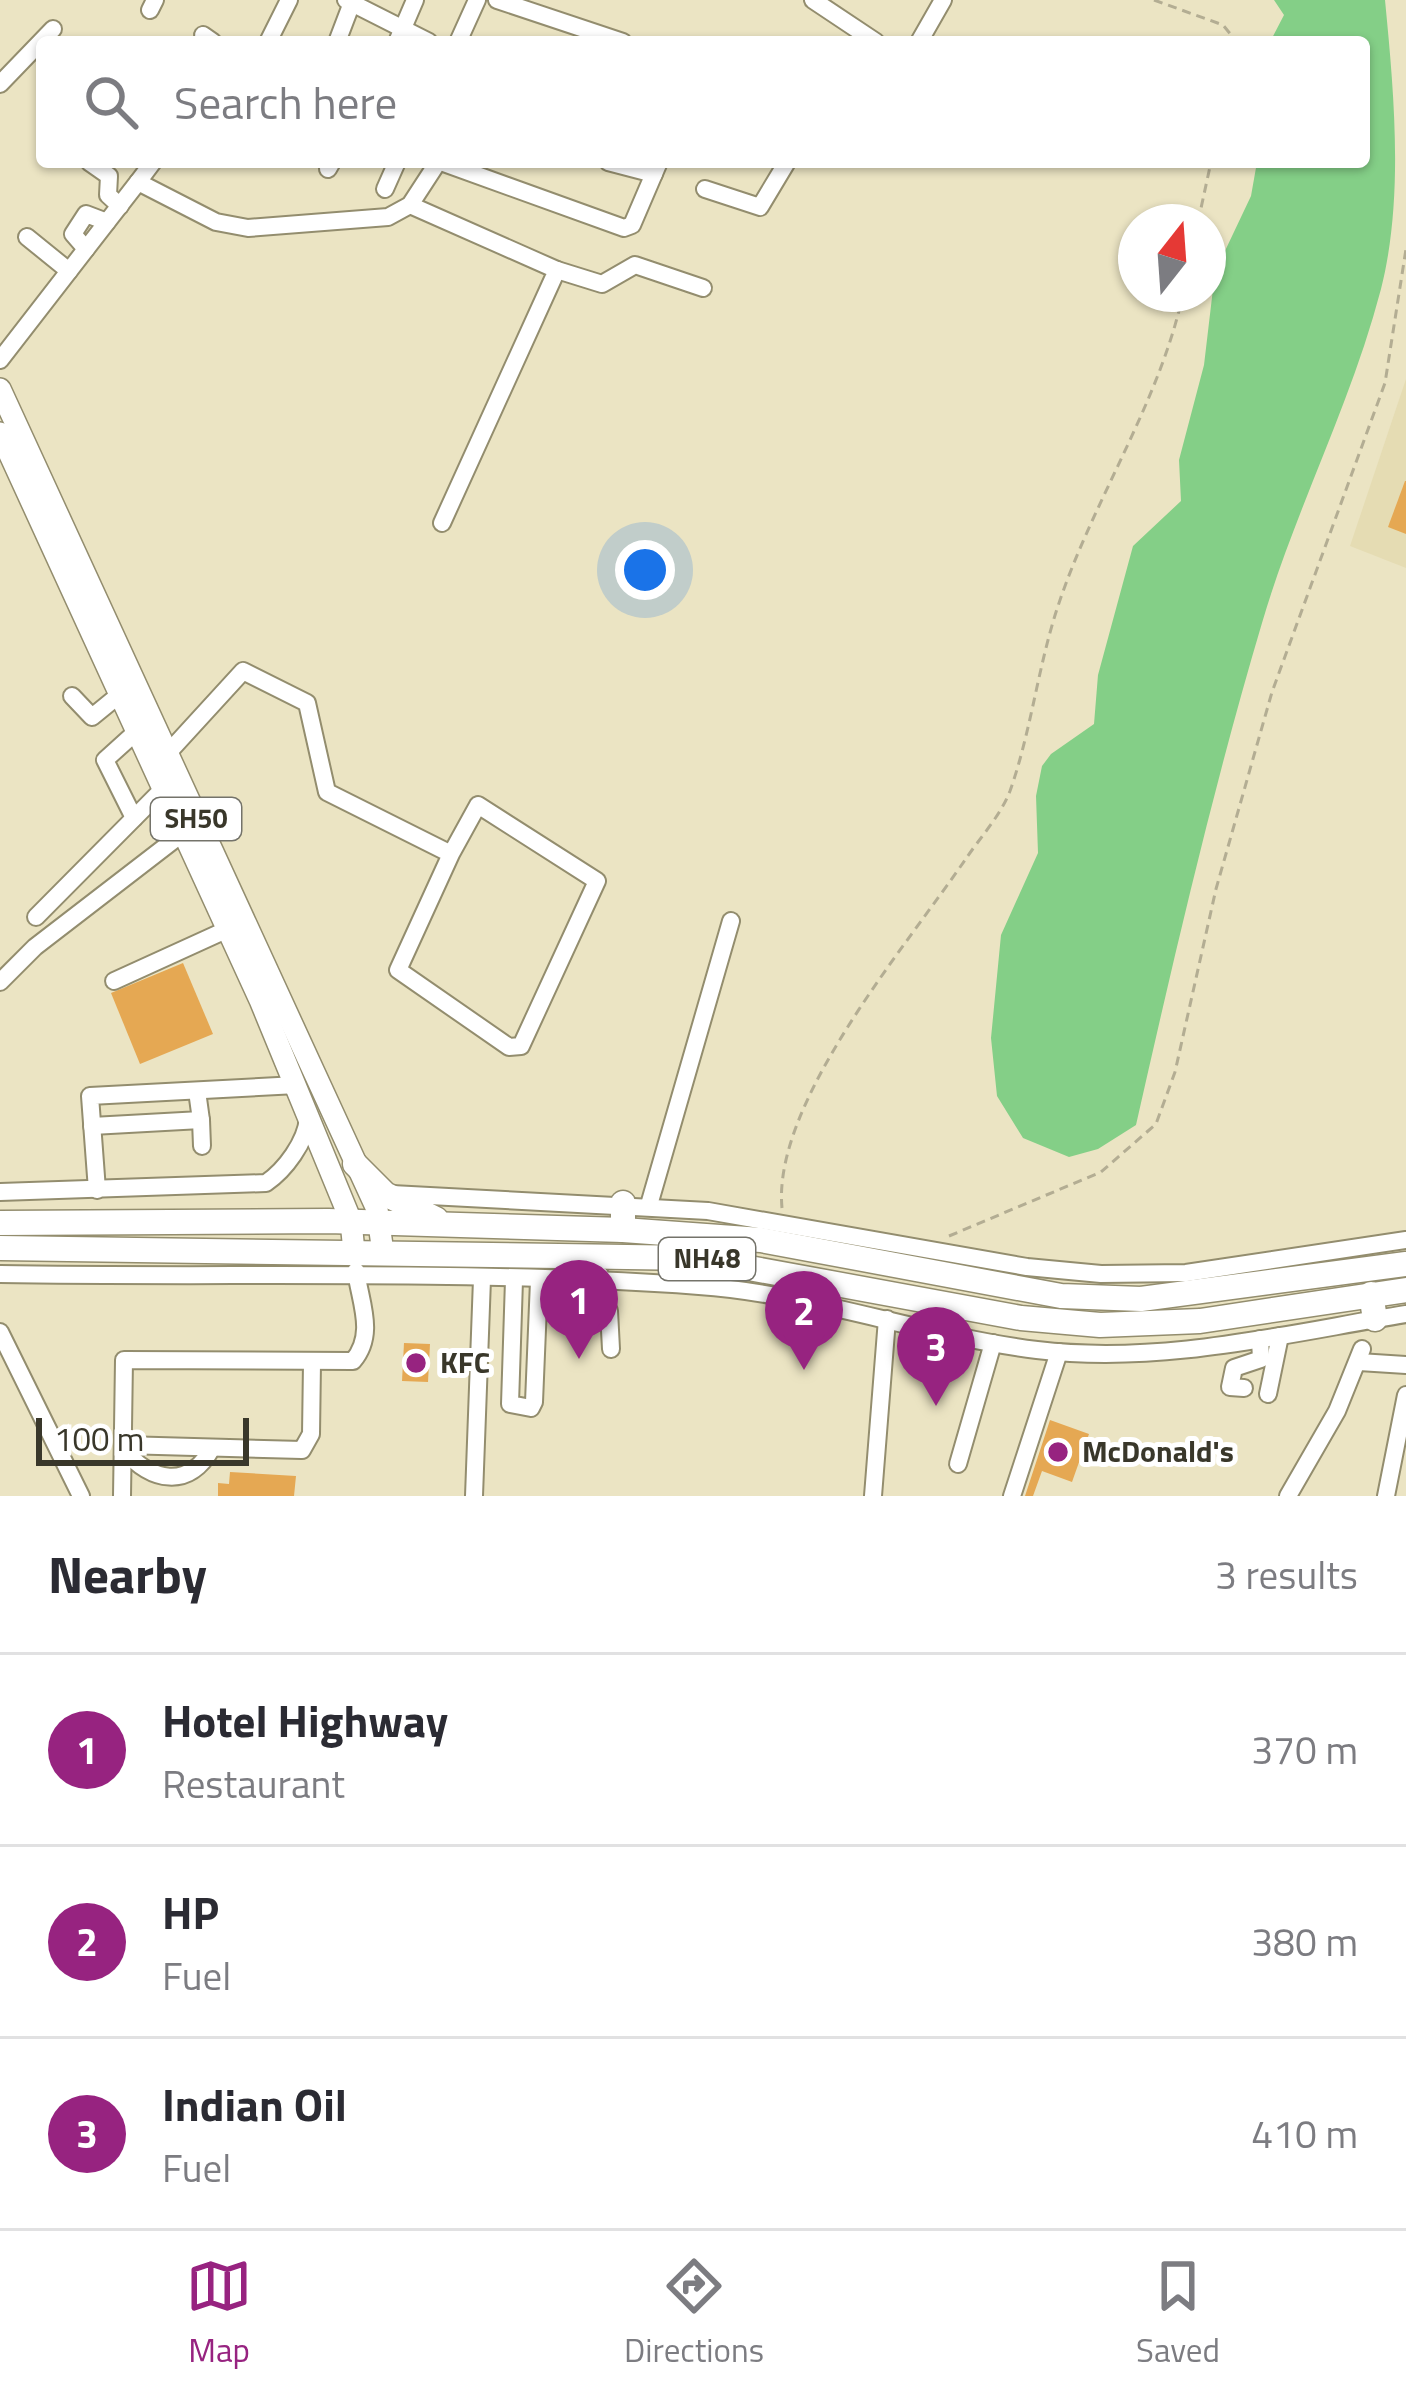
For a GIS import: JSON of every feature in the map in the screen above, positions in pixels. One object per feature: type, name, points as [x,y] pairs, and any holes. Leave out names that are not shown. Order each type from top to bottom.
[{"type":"highway","points":[[355,1164],[386,1194],[424,1215],[481,1230]]},
{"type":"highway","points":[[623,1203],[623,1230]]},
{"type":"highway","name":"NH48","points":[[0,1223],[351,1221],[481,1230],[623,1230],[761,1240],[1141,1299],[1406,1264]]},
{"type":"highway","name":"NH48","points":[[0,1248],[601,1255],[728,1261],[1059,1323],[1199,1321],[1406,1290]]},
{"type":"highway","points":[[1371,1294],[1375,1319]]},
{"type":"main road","name":"SH50","points":[[0,389],[167,754],[351,1221],[354,1252]]},
{"type":"main road","name":"SH50","points":[[0,434],[183,833],[355,1164],[379,1223],[382,1253]]},
{"type":"street","points":[[271,36],[289,0]]},
{"type":"street","points":[[339,36],[350,1],[400,36],[415,0]]},
{"type":"street","points":[[461,36],[477,0]]},
{"type":"street","points":[[496,0],[605,36]]},
{"type":"street","points":[[813,0],[867,36]]},
{"type":"street","points":[[922,36],[943,0]]},
{"type":"street","points":[[46,36],[53,29]]},
{"type":"street","points":[[0,85],[36,47]]},
{"type":"street","points":[[98,168],[110,176],[108,195],[120,206]]},
{"type":"street","points":[[0,360],[148,168]]},
{"type":"street","points":[[385,189],[394,168]]},
{"type":"street","points":[[138,182],[216,222],[248,228],[388,217],[410,205],[436,168]]},
{"type":"street","points":[[457,168],[624,228],[632,225],[657,168]]},
{"type":"street","points":[[705,189],[760,207],[783,168]]},
{"type":"street","points":[[410,205],[557,270],[602,284],[635,265],[703,288]]},
{"type":"street","points":[[27,237],[69,271]]},
{"type":"street","points":[[442,523],[557,270]]},
{"type":"street","points":[[167,754],[238,673],[247,671],[307,704],[327,792],[451,854]]},
{"type":"street","points":[[72,696],[92,717],[119,695]]},
{"type":"street","points":[[134,818],[105,760],[136,732]]},
{"type":"street","points":[[36,916],[163,789]]},
{"type":"street","points":[[478,806],[597,881],[521,1046],[509,1046],[398,970],[451,854],[478,806]]},
{"type":"street","points":[[0,982],[35,947],[183,833]]},
{"type":"street","points":[[649,1205],[731,921]]},
{"type":"street","points":[[114,981],[235,926]]},
{"type":"street","points":[[97,1190],[90,1096],[297,1085]]},
{"type":"street","points":[[196,1091],[202,1146]]},
{"type":"street","points":[[0,1192],[266,1183],[280,1173],[306,1134],[307,1109]]},
{"type":"street","points":[[92,1126],[201,1120]]},
{"type":"street","points":[[386,1194],[623,1203],[784,1221],[922,1247],[1032,1279],[1186,1273],[1406,1240]]},
{"type":"street","points":[[122,1496],[124,1360],[346,1364],[358,1356],[365,1306],[354,1252]]},
{"type":"street","points":[[598,1308],[601,1255]]},
{"type":"street","points":[[0,1274],[482,1279],[725,1288],[993,1343],[1127,1354],[1260,1340],[1406,1315]]},
{"type":"street","points":[[474,1496],[482,1279]]},
{"type":"street","points":[[514,1280],[510,1404],[517,1408],[531,1408],[535,1402],[539,1281]]},
{"type":"street","points":[[572,1308],[609,1311],[610,1349]]},
{"type":"street","points":[[873,1496],[886,1319]]},
{"type":"street","points":[[0,1332],[81,1496]]},
{"type":"street","points":[[1268,1394],[1280,1336]]},
{"type":"street","points":[[1244,1388],[1230,1387],[1234,1368],[1261,1359],[1260,1340]]},
{"type":"street","points":[[958,1465],[993,1343]]},
{"type":"street","points":[[1012,1496],[1059,1352]]},
{"type":"street","points":[[1288,1496],[1361,1355],[1406,1365]]},
{"type":"street","points":[[123,1448],[307,1447],[312,1364]]},
{"type":"street","points":[[1385,1496],[1406,1395]]},
{"type":"street","points":[[123,1448],[152,1475],[182,1477],[195,1472],[212,1448]]},
{"type":"path","points":[[1154,0],[1223,25],[1232,36]]},
{"type":"path","points":[[1202,204],[1210,168]]},
{"type":"path","points":[[922,1247],[1100,1172],[1156,1124],[1175,1072],[1216,889],[1272,692],[1385,383],[1406,249]]},
{"type":"path","points":[[784,1221],[780,1180],[824,1063],[857,1007],[896,962],[1009,794],[1058,606],[1149,397],[1177,312]]},
{"type":"shaded area","points":[[1274,0],[1385,0],[1395,145],[1388,254],[1369,332],[1262,623],[1211,810],[1136,1125],[1098,1149],[1069,1157],[1023,1138],[997,1096],[991,1038],[1001,935],[1038,853],[1036,796],[1042,766],[1051,754],[1094,724],[1098,675],[1133,546],[1181,501],[1179,460],[1204,365],[1210,312],[1226,312],[1226,249],[1251,196],[1256,168],[1370,168],[1370,36],[1273,36],[1284,15]]},
{"type":"shaded area","points":[[1406,379],[1406,568],[1350,546]]},
{"type":"building","points":[[1406,481],[1406,534],[1388,527]]},
{"type":"building","points":[[183,963],[213,1034],[140,1064],[111,993]]},
{"type":"building","name":"KFC","points":[[404,1343],[430,1344],[428,1382],[402,1381]]},
{"type":"building","name":"McDonald's","points":[[1050,1420],[1089,1434],[1072,1482],[1042,1471],[1033,1496],[1025,1496]]},
{"type":"building","points":[[230,1472],[296,1476],[294,1496],[218,1496],[218,1483],[229,1484]]},
{"type":"place","name":"Hotel Highway","points":[[579,1359]]},
{"type":"place","name":"KFC","points":[[416,1363]]},
{"type":"place","name":"HP","points":[[804,1370]]},
{"type":"place","name":"Indian Oil","points":[[936,1406]]},
{"type":"place","name":"McDonald's","points":[[1058,1452]]}]
